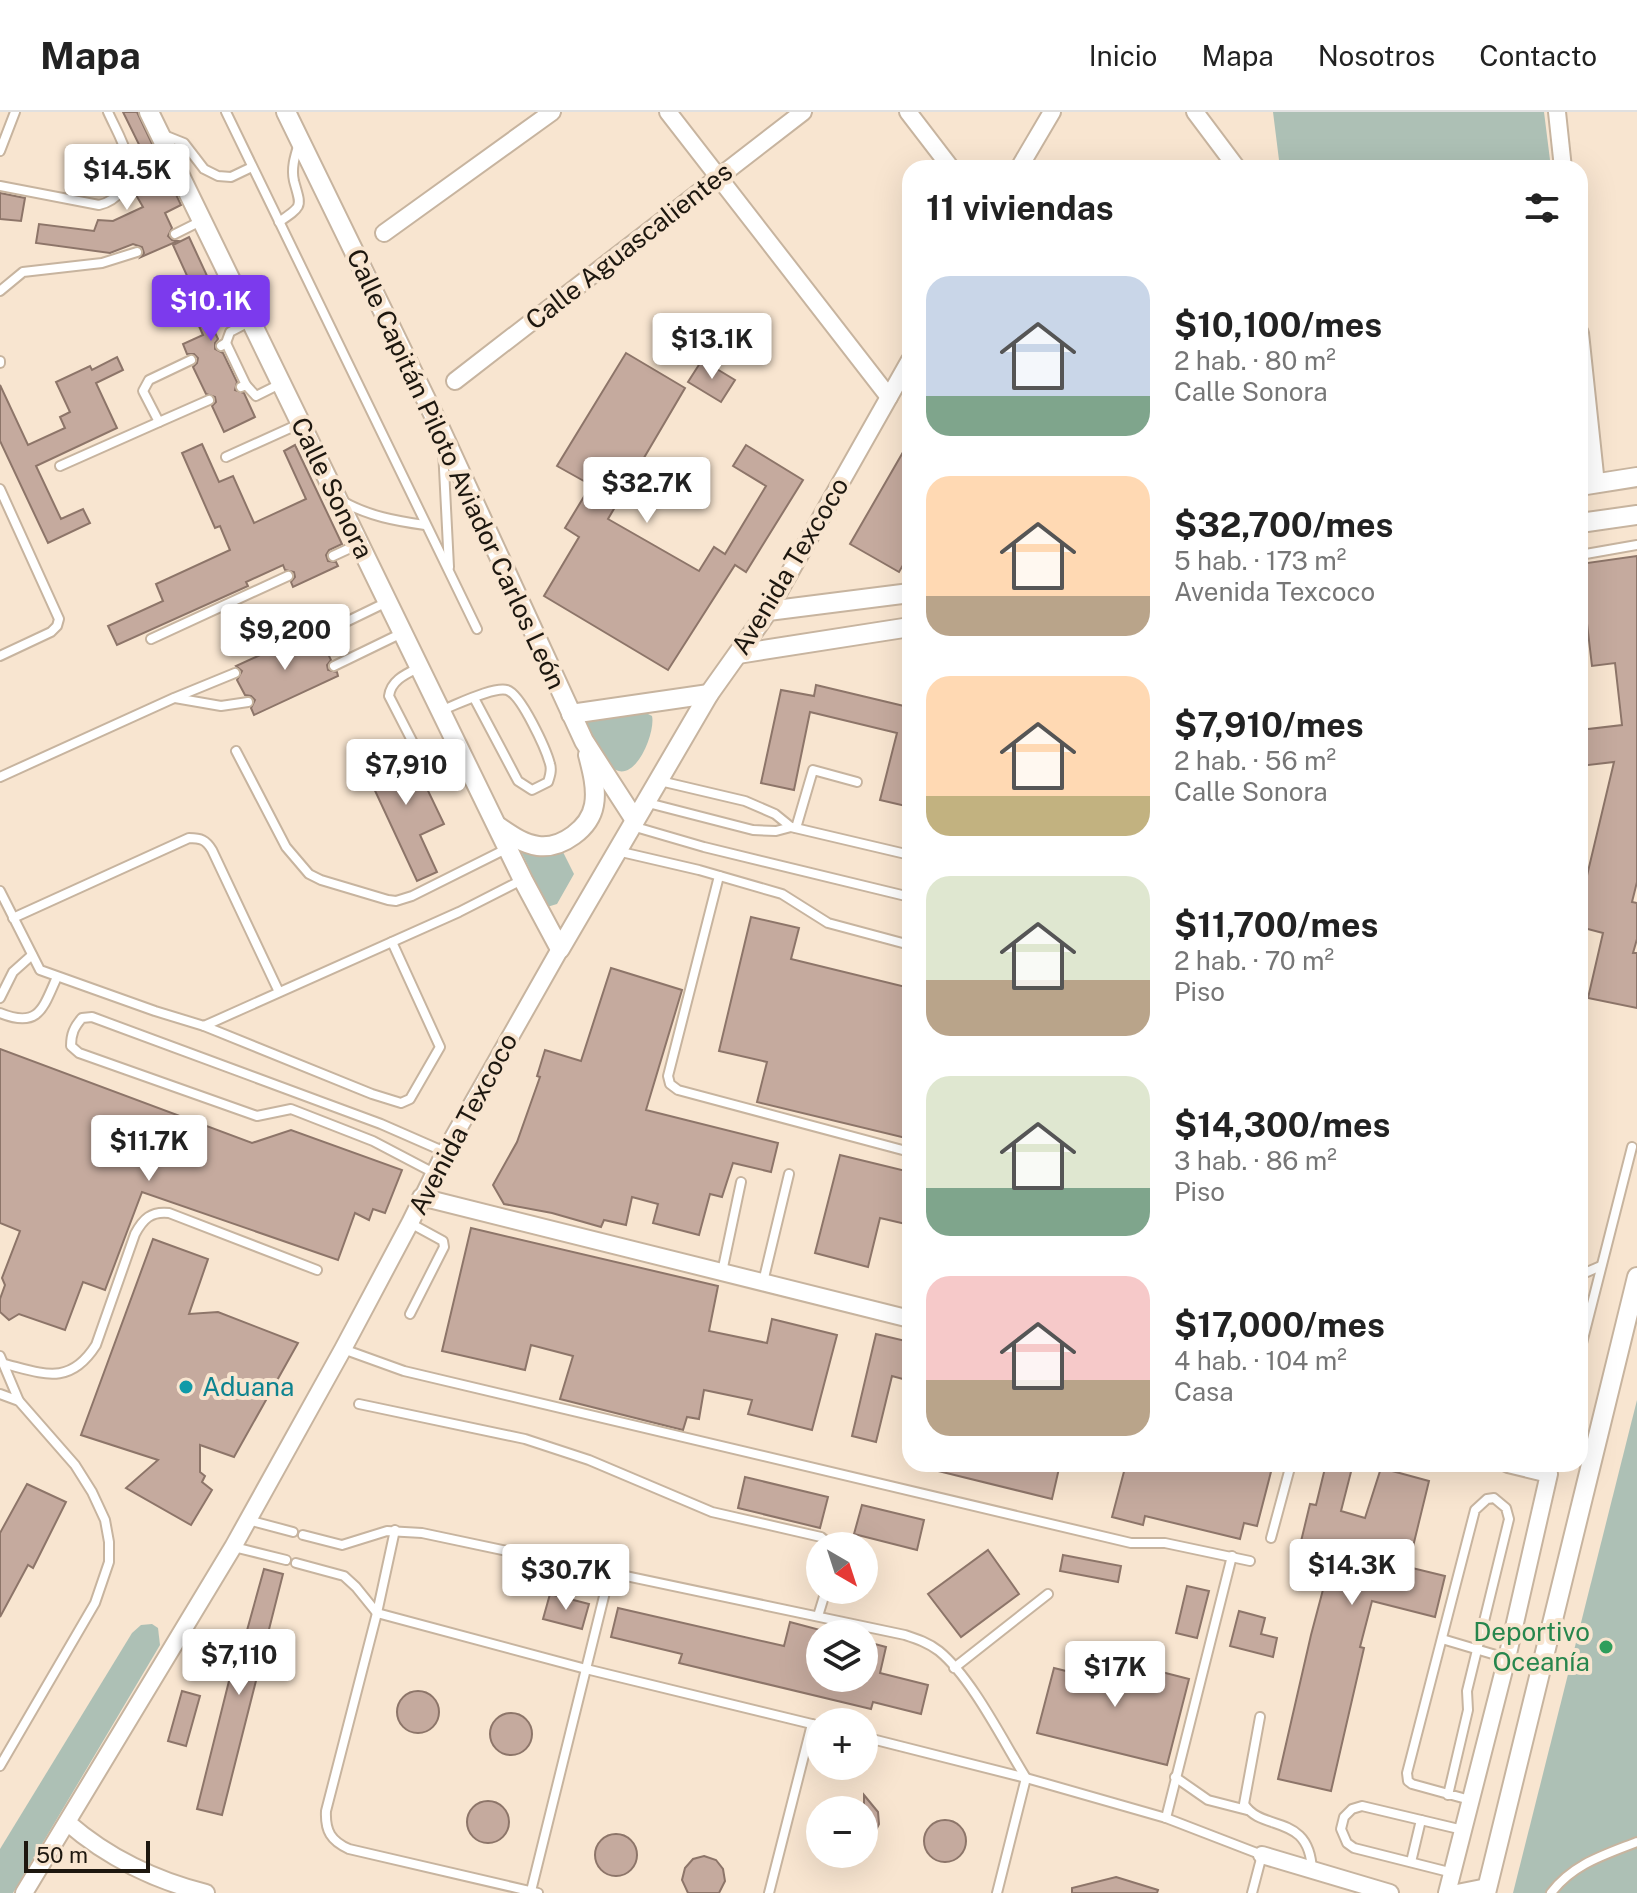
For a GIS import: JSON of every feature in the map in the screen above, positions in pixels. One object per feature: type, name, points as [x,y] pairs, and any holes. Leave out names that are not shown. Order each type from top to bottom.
[{"type":"street","name":"Calle Sonora","points":[[149,112],[523,880],[560,949]]},
{"type":"street","name":"Calle Capitán Piloto Aviador Carlos León","points":[[286,112],[439,426],[584,741],[633,823]]},
{"type":"street","points":[[384,233],[552,112]]},
{"type":"street","points":[[668,112],[889,397]]},
{"type":"street","name":"Calle Aguascalientes","points":[[455,381],[803,112]]},
{"type":"street","points":[[908,112],[945,160]]},
{"type":"street","points":[[1024,160],[1052,112]]},
{"type":"street","points":[[1195,112],[1231,160]]},
{"type":"street","points":[[1557,112],[1562,160]]},
{"type":"street","name":"Avenida Texcoco","points":[[24,1893],[233,1547],[343,1349],[445,1152],[657,780],[709,694],[768,611],[902,374]]},
{"type":"street","points":[[1588,485],[1637,477]]},
{"type":"street","points":[[1588,522],[1637,515]]},
{"type":"street","points":[[768,611],[902,594]]},
{"type":"street","points":[[738,654],[902,628]]},
{"type":"street","points":[[571,714],[709,694]]},
{"type":"street","points":[[497,826],[518,840],[542,847],[570,837],[584,826],[592,814],[595,800],[584,741]]},
{"type":"street","points":[[421,1197],[902,1317]]},
{"type":"street","points":[[1457,1893],[1487,1890],[1637,1277]]},
{"type":"street","points":[[1447,1893],[1550,1472]]},
{"type":"street","points":[[68,1823],[95,1847],[115,1858],[206,1893]]},
{"type":"street","points":[[1262,1855],[1390,1893]]},
{"type":"lane","points":[[0,151],[15,112]]},
{"type":"lane","points":[[0,186],[99,205],[108,203],[126,184],[130,172],[128,158],[108,112]]},
{"type":"lane","points":[[226,112],[477,629]]},
{"type":"lane","points":[[159,133],[184,143],[204,169],[218,176],[231,177],[252,167]]},
{"type":"lane","points":[[279,222],[299,205],[301,196],[294,182],[293,164],[300,140]]},
{"type":"lane","points":[[175,234],[202,220]]},
{"type":"lane","points":[[0,291],[23,272],[102,263],[137,252]]},
{"type":"lane","points":[[251,321],[230,332],[224,345],[243,386],[256,396],[282,383]]},
{"type":"lane","points":[[159,422],[143,391],[145,383],[191,360]]},
{"type":"lane","points":[[60,466],[209,400]]},
{"type":"lane","points":[[226,457],[300,424]]},
{"type":"lane","points":[[439,426],[445,465],[449,572]]},
{"type":"lane","points":[[0,489],[59,619],[51,632],[0,656]]},
{"type":"lane","points":[[338,499],[354,508],[395,521],[425,525]]},
{"type":"lane","points":[[333,556],[360,543]]},
{"type":"lane","points":[[1588,554],[1637,545]]},
{"type":"lane","points":[[151,639],[288,576]]},
{"type":"lane","points":[[319,635],[388,602]]},
{"type":"lane","points":[[334,666],[403,633]]},
{"type":"lane","points":[[420,667],[396,681],[390,688],[389,696],[426,768]]},
{"type":"lane","points":[[0,777],[235,673]]},
{"type":"lane","points":[[442,710],[474,698],[501,689],[516,695],[551,765],[548,782],[532,790],[518,781],[474,698]]},
{"type":"lane","points":[[174,698],[221,706],[248,702]]},
{"type":"lane","points":[[236,751],[286,847],[301,867],[321,880],[396,901],[508,848]]},
{"type":"lane","points":[[793,827],[813,770],[857,782]]},
{"type":"lane","points":[[657,780],[745,801],[775,814],[793,827],[902,853]]},
{"type":"lane","points":[[645,802],[753,830],[776,831],[793,827]]},
{"type":"lane","points":[[633,823],[704,847],[902,895]]},
{"type":"lane","points":[[13,918],[189,838],[198,838],[212,850],[279,992]]},
{"type":"lane","points":[[617,851],[782,894],[828,923],[902,943]]},
{"type":"lane","points":[[719,876],[668,1076],[670,1084],[678,1090],[902,1150]]},
{"type":"lane","points":[[204,1026],[523,880]]},
{"type":"lane","points":[[0,891],[2,902],[40,970],[204,1026],[401,1103],[410,1099],[440,1047],[392,942]]},
{"type":"lane","points":[[0,998],[13,972],[32,955]]},
{"type":"lane","points":[[0,1013],[21,1020],[37,1014],[43,1008],[57,977]]},
{"type":"lane","points":[[434,1173],[373,1141],[291,1109],[257,1116],[79,1053],[71,1046],[75,1025],[82,1018],[92,1017],[381,1124],[445,1152]]},
{"type":"lane","points":[[291,1109],[297,1092]]},
{"type":"lane","points":[[373,1141],[381,1124]]},
{"type":"lane","points":[[1588,1319],[1632,1147]]},
{"type":"lane","points":[[762,1283],[789,1174]]},
{"type":"lane","points":[[721,1273],[741,1182]]},
{"type":"lane","points":[[3,1360],[51,1376],[67,1372],[89,1356],[96,1345],[135,1234],[142,1222],[159,1212],[169,1213],[317,1270]]},
{"type":"lane","points":[[410,1223],[443,1241],[444,1247],[410,1314]]},
{"type":"lane","points":[[1588,1272],[1601,1266]]},
{"type":"lane","points":[[343,1349],[404,1371],[1100,1536],[1131,1543],[1165,1543],[1250,1561]]},
{"type":"lane","points":[[0,1766],[95,1603],[109,1562],[105,1520],[92,1492],[75,1465],[19,1401],[3,1360]]},
{"type":"lane","points":[[0,1394],[19,1401]]},
{"type":"lane","points":[[359,1404],[525,1439],[589,1460],[712,1512],[806,1534]]},
{"type":"lane","points":[[1271,1538],[1289,1472]]},
{"type":"lane","points":[[1448,1795],[1468,1710],[1467,1691],[1509,1519],[1506,1508],[1494,1498],[1487,1499],[1475,1510],[1407,1773],[1408,1781],[1448,1795],[1471,1800]]},
{"type":"lane","points":[[247,1520],[293,1532]]},
{"type":"lane","points":[[395,1530],[325,1824],[338,1844],[349,1849],[534,1892],[610,1572]]},
{"type":"lane","points":[[303,1535],[342,1545],[395,1530],[422,1533],[818,1616],[924,1642],[939,1651],[973,1692],[1026,1778],[997,1893]]},
{"type":"lane","points":[[233,1547],[286,1560]]},
{"type":"lane","points":[[1166,1818],[1232,1556]]},
{"type":"lane","points":[[296,1563],[350,1580],[377,1613],[586,1669],[806,1723]]},
{"type":"lane","points":[[954,1668],[1048,1594]]},
{"type":"lane","points":[[818,1616],[822,1604]]},
{"type":"lane","points":[[1442,1639],[1507,1658]]},
{"type":"lane","points":[[1248,1811],[1243,1798],[1260,1717]]},
{"type":"lane","points":[[878,1741],[1166,1818],[1262,1855],[1252,1893]]},
{"type":"lane","points":[[769,1893],[806,1761]]},
{"type":"lane","points":[[1175,1777],[1208,1800],[1284,1824],[1296,1832],[1310,1855],[1312,1871]]},
{"type":"lane","points":[[1453,1873],[1354,1848],[1342,1835],[1341,1823],[1347,1813],[1362,1806],[1464,1831]]},
{"type":"lane","points":[[1411,1862],[1421,1820]]},
{"type":"lane","points":[[1551,1893],[1566,1876],[1591,1859],[1637,1842]]},
{"type":"green space","points":[[1273,112],[1544,112],[1550,160],[1279,160]]},
{"type":"green space","points":[[644,712],[652,716],[647,745],[635,765],[619,771],[603,757],[586,722]]},
{"type":"green space","points":[[561,848],[574,874],[557,904],[547,907],[521,851]]},
{"type":"green space","name":"Deportivo Oceanía","points":[[1637,1400],[1637,1893],[1513,1893]]},
{"type":"green space","points":[[152,1624],[158,1628],[160,1645],[13,1893],[0,1893],[0,1849],[132,1633],[141,1625]]},
{"type":"building","points":[[123,112],[137,112],[181,205],[165,213],[172,228],[168,236],[178,241],[141,257],[144,253],[142,247],[133,244],[110,253],[36,243],[39,224],[94,231],[98,220],[113,221],[143,207],[132,188],[155,177]]},
{"type":"building","points":[[0,193],[25,198],[21,221],[0,219]]},
{"type":"building","points":[[189,237],[227,319],[212,326],[218,339],[215,349],[223,353],[237,382],[235,390],[244,393],[255,417],[224,432],[212,406],[216,402],[215,397],[206,394],[193,367],[198,358],[187,354],[183,344],[203,335],[180,284],[189,280],[173,245]]},
{"type":"building","points":[[626,353],[685,388],[608,519],[699,571],[714,547],[725,554],[766,486],[733,466],[746,445],[803,480],[746,572],[735,565],[668,670],[544,596],[579,537],[565,528],[591,485],[557,466]]},
{"type":"building","points":[[117,357],[123,370],[96,383],[117,428],[36,466],[61,519],[83,509],[90,523],[48,543],[0,441],[0,385],[28,445],[65,428],[60,417],[70,412],[56,382],[90,366],[92,370]]},
{"type":"building","points":[[702,360],[735,380],[721,402],[688,382]]},
{"type":"building","points":[[202,444],[219,482],[233,476],[254,523],[306,499],[284,451],[295,445],[342,544],[329,550],[326,555],[328,561],[336,562],[338,566],[293,587],[294,572],[285,570],[283,565],[246,582],[248,586],[117,645],[108,626],[163,601],[156,584],[230,550],[220,526],[215,528],[182,453]]},
{"type":"building","points":[[902,454],[902,567],[899,572],[850,544]]},
{"type":"building","points":[[1637,556],[1637,882],[1632,902],[1637,903],[1637,939],[1633,953],[1637,953],[1637,1008],[1588,998],[1603,933],[1588,929],[1588,871],[1614,762],[1588,765],[1588,729],[1622,725],[1615,663],[1592,666],[1588,632],[1588,563]]},
{"type":"building","points":[[315,630],[313,639],[322,641],[331,660],[328,670],[337,672],[338,676],[254,715],[251,708],[255,700],[245,695],[237,680],[242,671],[236,666]]},
{"type":"building","points":[[816,685],[902,706],[902,805],[880,800],[897,733],[810,712],[794,790],[761,783],[781,690],[814,696]]},
{"type":"building","points":[[407,747],[444,824],[420,835],[437,872],[417,881],[364,767]]},
{"type":"building","points":[[751,917],[799,928],[791,959],[902,986],[902,1137],[757,1102],[767,1062],[719,1051]]},
{"type":"building","points":[[611,968],[682,990],[646,1110],[778,1143],[771,1172],[733,1163],[722,1197],[710,1194],[699,1235],[653,1223],[658,1204],[632,1197],[626,1225],[604,1220],[601,1227],[504,1204],[493,1185],[517,1142],[540,1077],[537,1076],[545,1050],[581,1061]]},
{"type":"building","points":[[0,1049],[252,1143],[291,1130],[402,1170],[385,1213],[373,1209],[369,1220],[355,1213],[338,1260],[142,1192],[105,1290],[83,1282],[65,1330],[19,1314],[9,1320],[0,1312],[5,1285],[2,1278],[20,1231],[0,1223]]},
{"type":"building","points":[[840,1155],[902,1170],[902,1223],[880,1218],[868,1267],[815,1253]]},
{"type":"building","points":[[471,1228],[718,1286],[709,1331],[767,1343],[772,1319],[837,1335],[812,1430],[748,1414],[752,1400],[704,1390],[699,1419],[687,1417],[683,1430],[560,1399],[573,1356],[531,1345],[525,1370],[442,1351]]},
{"type":"building","points":[[153,1239],[208,1259],[189,1314],[218,1312],[298,1343],[234,1457],[200,1445],[200,1472],[205,1476],[202,1482],[212,1490],[191,1525],[126,1488],[158,1460],[81,1435]]},
{"type":"building","points":[[876,1334],[902,1340],[902,1379],[892,1376],[876,1442],[852,1436]]},
{"type":"building","points":[[942,1472],[1058,1472],[1052,1499]]},
{"type":"building","points":[[1124,1472],[1271,1472],[1257,1526],[1244,1523],[1240,1539],[1145,1516],[1143,1525],[1112,1517]]},
{"type":"building","points":[[1324,1472],[1351,1472],[1341,1511],[1365,1518],[1380,1472],[1396,1472],[1429,1481],[1408,1567],[1445,1576],[1435,1617],[1372,1601],[1331,1791],[1278,1779],[1329,1567],[1297,1558],[1310,1504],[1316,1505]]},
{"type":"building","points":[[745,1477],[828,1497],[820,1528],[738,1508]]},
{"type":"building","points":[[27,1484],[66,1502],[33,1568],[28,1565],[0,1617],[0,1533]]},
{"type":"building","points":[[862,1505],[924,1520],[917,1550],[878,1540],[878,1532],[855,1532]]},
{"type":"building","points":[[988,1550],[1019,1594],[961,1637],[928,1594]]},
{"type":"building","points":[[1063,1555],[1121,1566],[1118,1582],[1060,1571]]},
{"type":"building","points":[[264,1569],[283,1574],[222,1815],[197,1809],[241,1633],[246,1634]]},
{"type":"building","points":[[1187,1586],[1209,1591],[1197,1638],[1176,1633]]},
{"type":"building","points":[[550,1594],[589,1604],[582,1629],[543,1619]]},
{"type":"building","points":[[618,1608],[784,1646],[790,1622],[806,1626],[806,1692],[878,1692],[878,1645],[886,1647],[880,1673],[928,1685],[921,1714],[873,1702],[871,1708],[867,1708],[679,1663],[682,1654],[611,1637]]},
{"type":"building","points":[[1239,1611],[1265,1618],[1261,1634],[1277,1638],[1273,1657],[1230,1646]]},
{"type":"building","points":[[1103,1657],[1189,1679],[1167,1765],[1037,1733],[1054,1668],[1074,1673],[1078,1660],[1101,1665]]},
{"type":"building","points":[[182,1691],[200,1696],[186,1746],[168,1741]]},
{"type":"building","points":[[418,1691],[433,1697],[439,1712],[433,1727],[418,1733],[403,1727],[397,1712],[403,1697]]},
{"type":"building","points":[[511,1713],[526,1719],[532,1734],[526,1749],[511,1755],[496,1749],[490,1734],[496,1719]]},
{"type":"building","points":[[488,1801],[503,1807],[509,1822],[503,1837],[488,1843],[473,1837],[467,1822],[473,1807]]},
{"type":"building","points":[[945,1820],[960,1826],[966,1841],[960,1856],[945,1862],[930,1856],[924,1841],[930,1826]]},
{"type":"building","points":[[616,1834],[631,1840],[637,1855],[631,1870],[616,1876],[601,1870],[595,1855],[601,1840]]},
{"type":"building","points":[[704,1856],[716,1860],[723,1869],[725,1881],[719,1893],[688,1893],[682,1880],[685,1868],[693,1859]]},
{"type":"building","points":[[1116,1877],[1158,1890],[1157,1893],[1072,1893],[1072,1888]]},
{"type":"place","name":"Aduana","points":[[186,1387]]},
{"type":"place","name":"Deportivo Oceanía","points":[[1606,1647]]}]
